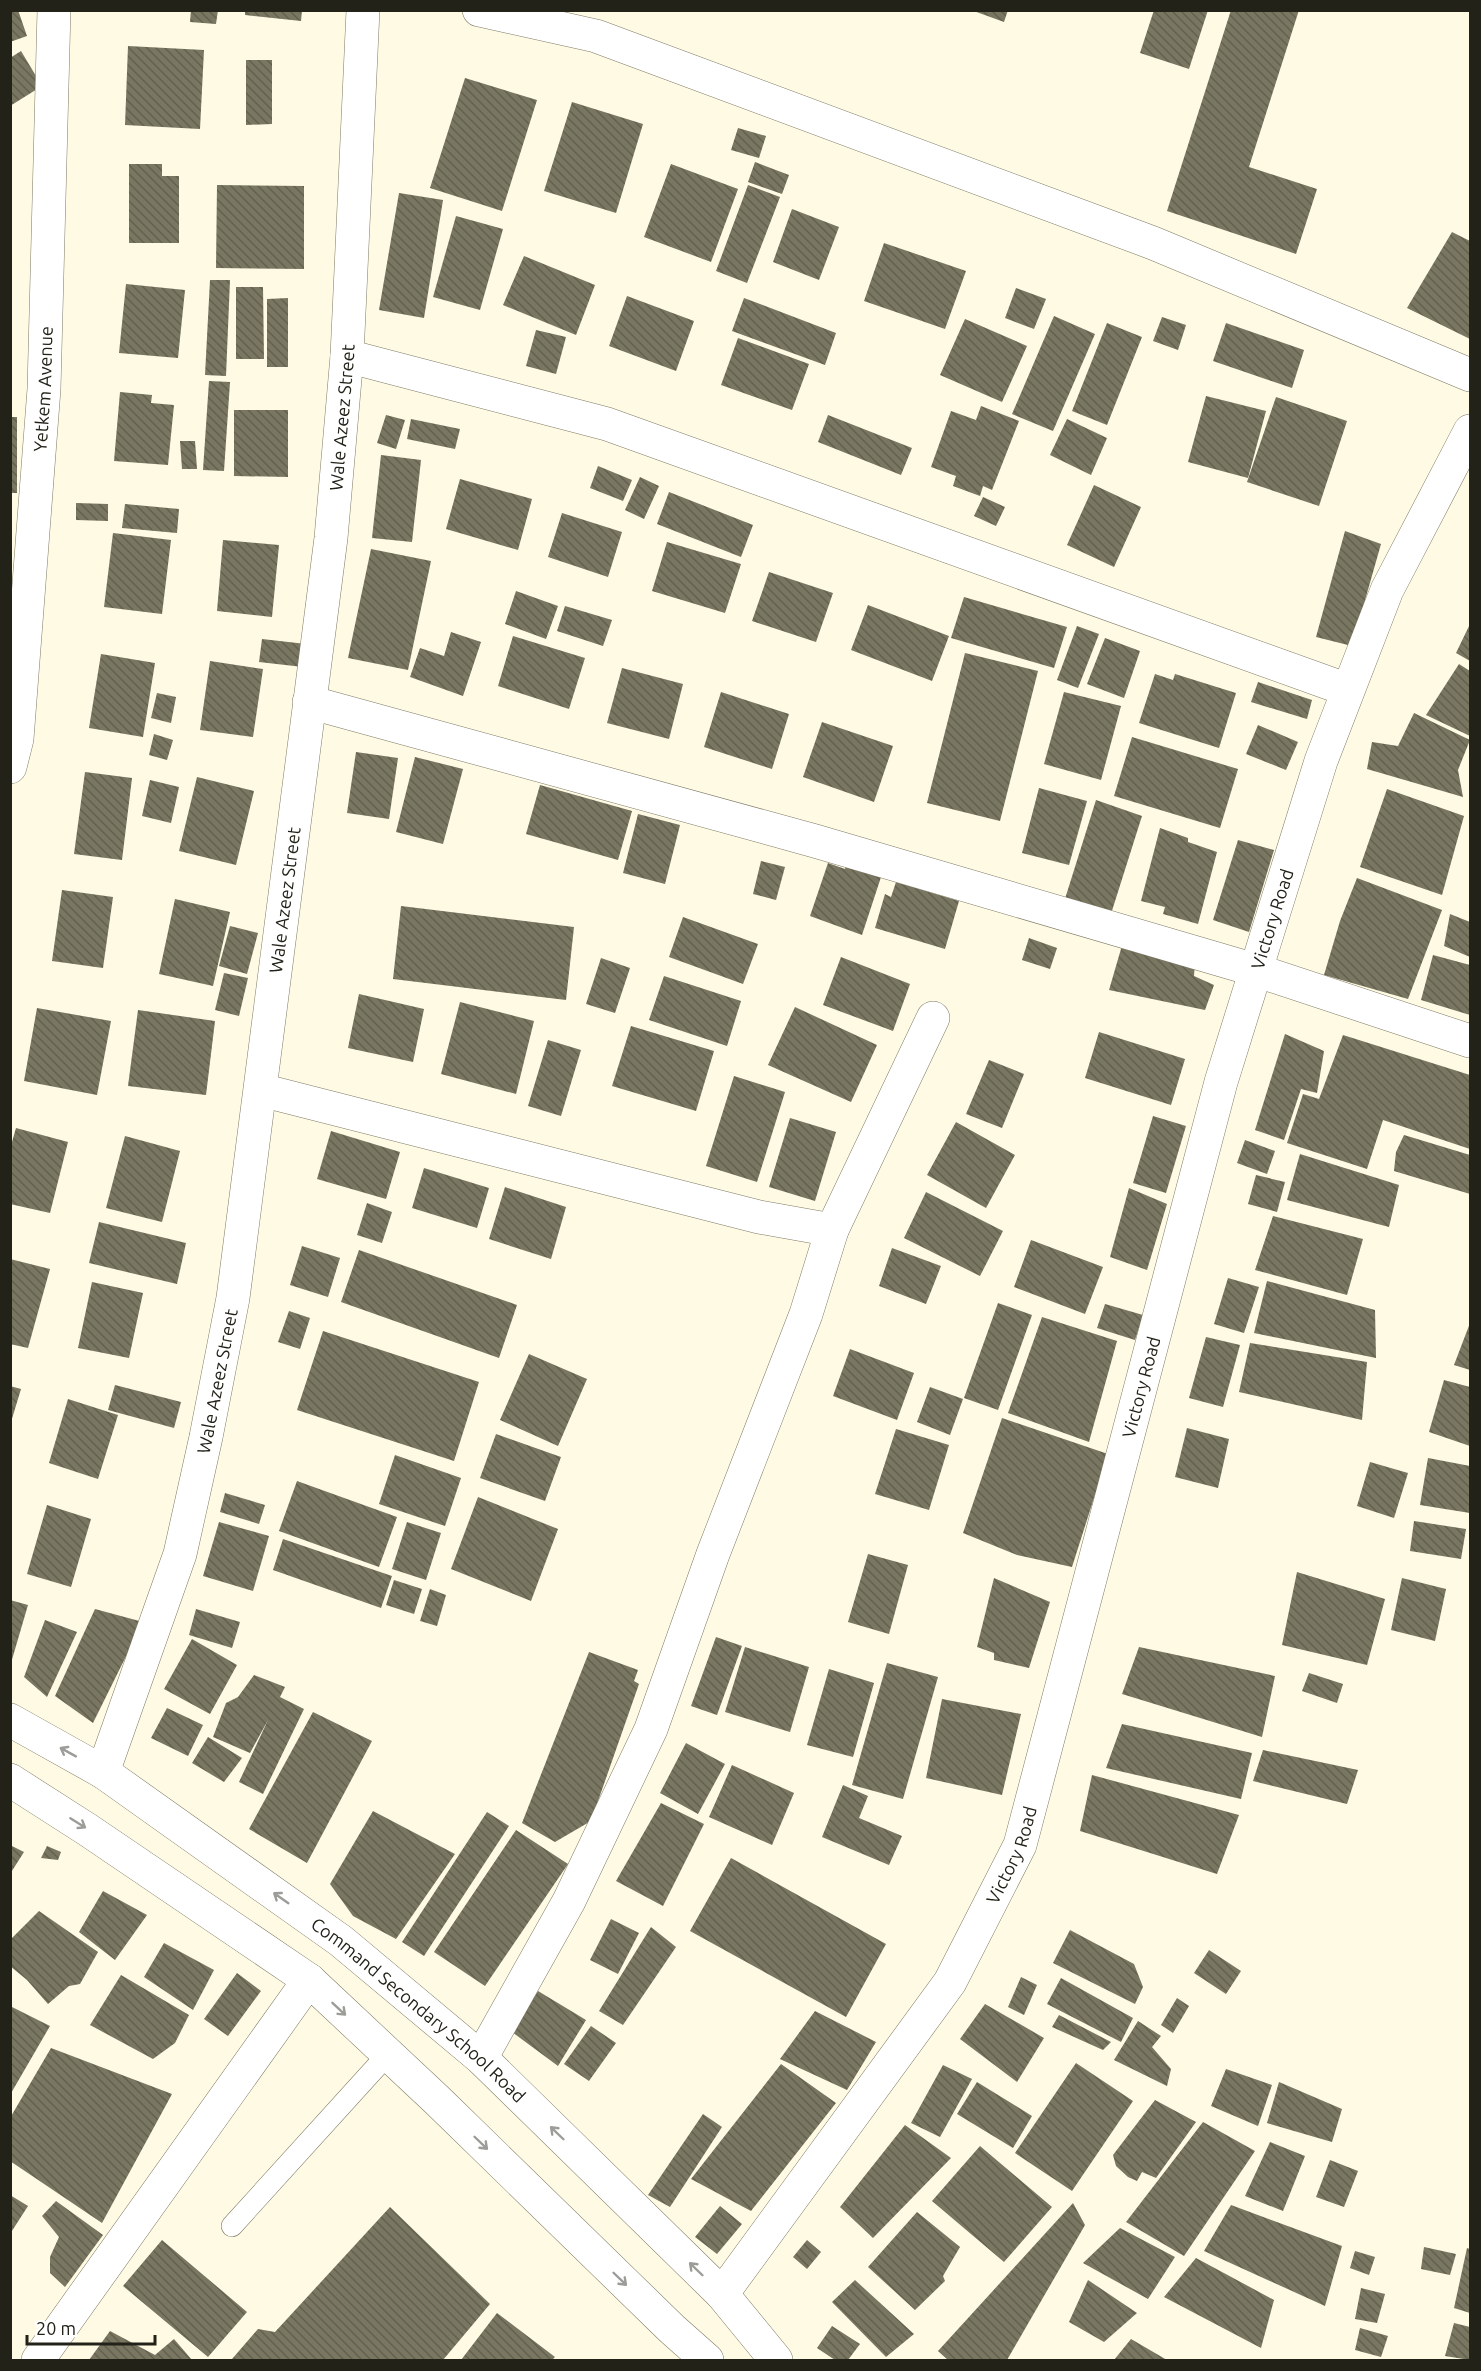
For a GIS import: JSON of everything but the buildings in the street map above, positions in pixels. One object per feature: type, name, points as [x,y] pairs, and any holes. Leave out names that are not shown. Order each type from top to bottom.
[{"type":"street","name":"Yetkem Avenue","points":[[13,747],[44,389],[54,10]]},
{"type":"street","name":"Wale Azeez Street","points":[[103,1772],[180,1554],[233,1298],[331,538],[347,356],[363,10]]},
{"type":"street","points":[[479,10],[596,36],[1153,243],[1470,375]]},
{"type":"street","points":[[347,356],[607,424],[1348,690]]},
{"type":"street","name":"Victory Road","points":[[722,2294],[950,1982],[1020,1845],[1221,1082],[1321,761],[1387,590],[1470,431]]},
{"type":"street","points":[[309,702],[815,841],[1255,970],[1470,1041]]},
{"type":"street","points":[[481,2058],[569,1901],[651,1730],[714,1554],[806,1314],[832,1230],[933,1018]]},
{"type":"street","points":[[261,1090],[748,1214],[832,1230]]},
{"type":"street","name":"Command Secondary School Road","points":[[10,1720],[103,1772],[341,1941],[481,2058],[722,2294],[776,2361]]},
{"type":"street","points":[[10,1780],[88,1830],[309,1980],[437,2100],[707,2361]]},
{"type":"street","points":[[38,2361],[309,1980]]},
{"type":"lane","points":[[232,2226],[388,2054]]}]
